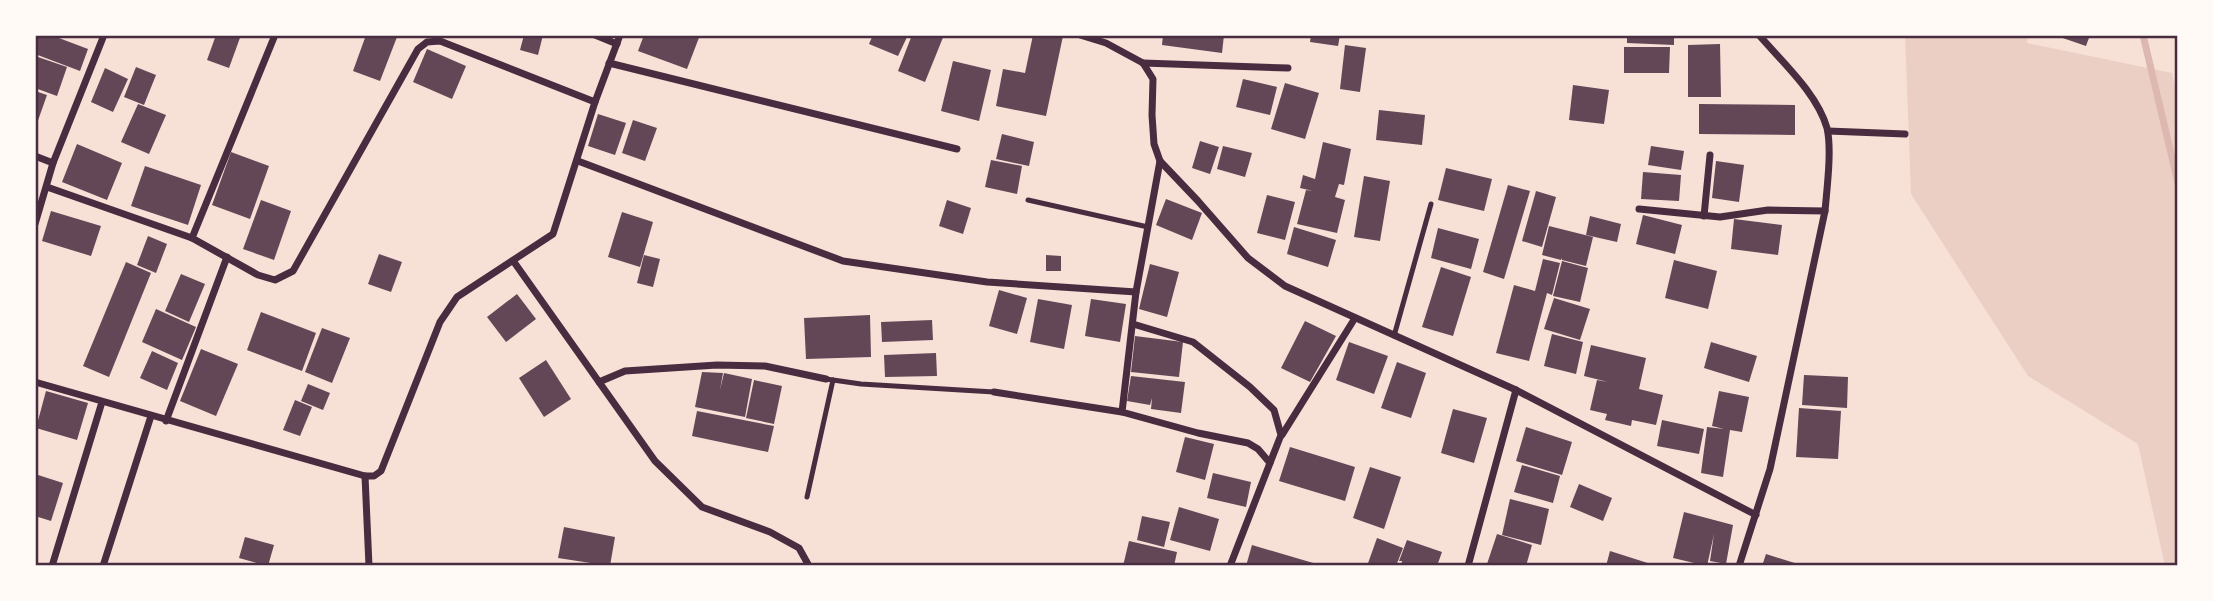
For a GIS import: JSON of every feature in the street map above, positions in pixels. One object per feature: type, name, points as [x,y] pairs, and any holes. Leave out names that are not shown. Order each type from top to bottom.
[{"type":"street","points":[[35,224],[53,163],[104,35]]},
{"type":"street","points":[[192,238],[275,35]]},
{"type":"street","points":[[594,35],[617,44]]},
{"type":"street","points":[[35,382],[365,476],[381,471],[440,323],[457,297],[553,234],[595,102],[620,35]]},
{"type":"street","points":[[1080,35],[1106,43],[1143,63],[1288,68]]},
{"type":"street","points":[[1739,566],[1770,469],[1825,211],[1828,131],[1822,114],[1759,35]]},
{"type":"street","points":[[47,187],[192,238],[258,275],[275,280],[293,271],[418,49],[427,42],[440,41],[595,102]]},
{"type":"street","points":[[610,63],[957,149]]},
{"type":"street","points":[[1122,412],[1136,292],[1160,161],[1153,134],[1153,79],[1143,63]]},
{"type":"street","points":[[1828,131],[1905,134]]},
{"type":"street","points":[[1704,216],[1710,155]]},
{"type":"street","points":[[35,156],[53,163]]},
{"type":"street","points":[[578,161],[843,261],[987,282],[1136,292]]},
{"type":"street","points":[[1160,161],[1248,258],[1286,286],[1516,390],[1756,515]]},
{"type":"street","points":[[1639,209],[1720,217],[1768,210],[1825,211]]},
{"type":"street","points":[[166,421],[227,257]]},
{"type":"street","points":[[514,262],[655,461],[702,507],[770,532],[799,548],[810,566]]},
{"type":"street","points":[[1230,566],[1281,435],[1355,318]]},
{"type":"street","points":[[1133,324],[1193,342],[1250,387],[1274,410],[1281,435]]},
{"type":"street","points":[[599,382],[625,371],[717,365],[765,366],[829,379]]},
{"type":"street","points":[[1468,566],[1516,390]]},
{"type":"street","points":[[994,392],[1122,412],[1198,433],[1248,443],[1258,449],[1270,463]]},
{"type":"street","points":[[52,566],[102,402]]},
{"type":"street","points":[[103,566],[151,416]]},
{"type":"street","points":[[365,476],[369,566]]},
{"type":"lane","points":[[1028,200],[1147,227]]},
{"type":"lane","points":[[1394,336],[1431,204]]},
{"type":"lane","points":[[807,497],[829,379],[861,384],[994,392]]},
{"type":"shaded area","points":[[1905,35],[2028,35],[2027,43],[2172,73],[2178,99],[2178,566],[2165,566],[2138,444],[2028,376],[1911,194]]},
{"type":"building","points":[[35,35],[51,35],[88,49],[80,71],[35,54]]},
{"type":"building","points":[[216,35],[241,35],[229,68],[207,60]]},
{"type":"building","points":[[366,35],[397,37],[380,81],[353,71]]},
{"type":"building","points":[[524,35],[543,35],[538,55],[520,50]]},
{"type":"building","points":[[644,35],[700,35],[687,69],[638,51]]},
{"type":"building","points":[[873,35],[908,35],[898,56],[869,44]]},
{"type":"building","points":[[912,35],[944,35],[925,82],[898,71]]},
{"type":"building","points":[[1033,35],[1063,36],[1046,116],[996,106],[1003,69],[1025,73]]},
{"type":"building","points":[[1163,35],[1224,35],[1222,53],[1162,45]]},
{"type":"building","points":[[1311,35],[1340,35],[1338,46],[1310,42]]},
{"type":"building","points":[[1627,35],[1674,35],[1674,45],[1627,43]]},
{"type":"building","points":[[2054,35],[2090,35],[2086,46]]},
{"type":"building","points":[[1720,44],[1721,97],[1688,97],[1688,45]]},
{"type":"building","points":[[1345,45],[1366,48],[1360,92],[1340,89]]},
{"type":"building","points":[[1624,47],[1670,47],[1669,73],[1624,73]]},
{"type":"building","points":[[427,49],[466,66],[452,99],[413,82]]},
{"type":"building","points":[[35,56],[67,67],[57,96],[35,88]]},
{"type":"building","points":[[953,61],[991,70],[979,121],[941,111]]},
{"type":"building","points":[[136,67],[156,75],[144,105],[124,97]]},
{"type":"building","points":[[105,68],[128,79],[113,112],[91,102]]},
{"type":"building","points":[[1243,79],[1277,87],[1270,115],[1236,107]]},
{"type":"building","points":[[1285,83],[1319,93],[1305,139],[1271,129]]},
{"type":"building","points":[[1573,85],[1609,90],[1604,124],[1569,120]]},
{"type":"building","points":[[35,91],[47,95],[35,129]]},
{"type":"building","points":[[138,104],[166,115],[149,154],[121,142]]},
{"type":"building","points":[[1699,104],[1795,105],[1795,135],[1699,134]]},
{"type":"building","points":[[1379,110],[1425,115],[1422,145],[1376,140]]},
{"type":"building","points":[[598,114],[626,123],[615,155],[588,146]]},
{"type":"building","points":[[633,120],[657,128],[645,161],[622,153]]},
{"type":"building","points":[[1002,134],[1034,142],[1029,166],[996,159]]},
{"type":"building","points":[[1200,141],[1219,147],[1210,174],[1192,168]]},
{"type":"building","points":[[1323,142],[1351,149],[1344,185],[1339,184],[1335,197],[1345,200],[1337,233],[1297,224],[1306,190],[1313,191],[1300,188],[1303,175],[1315,179]]},
{"type":"building","points":[[77,144],[122,163],[107,200],[62,182]]},
{"type":"building","points":[[1223,146],[1252,153],[1245,177],[1217,169]]},
{"type":"building","points":[[1651,146],[1684,151],[1681,170],[1648,165]]},
{"type":"building","points":[[231,152],[269,166],[250,219],[212,205]]},
{"type":"building","points":[[991,160],[1022,166],[1017,194],[985,187]]},
{"type":"building","points":[[1716,161],[1744,165],[1739,202],[1712,198]]},
{"type":"building","points":[[145,166],[201,185],[188,225],[131,206]]},
{"type":"building","points":[[1446,168],[1492,179],[1484,211],[1438,200]]},
{"type":"building","points":[[1643,172],[1681,175],[1679,201],[1641,199]]},
{"type":"building","points":[[1364,176],[1390,181],[1380,241],[1354,237]]},
{"type":"building","points":[[1508,185],[1530,191],[1504,279],[1483,272]]},
{"type":"building","points":[[1536,191],[1556,197],[1542,247],[1522,241]]},
{"type":"building","points":[[1267,195],[1295,202],[1285,240],[1257,233]]},
{"type":"building","points":[[1166,199],[1202,213],[1192,240],[1156,225]]},
{"type":"building","points":[[261,200],[291,211],[274,260],[243,249]]},
{"type":"building","points":[[947,200],[971,208],[963,234],[939,226]]},
{"type":"building","points":[[51,211],[101,226],[91,256],[42,241]]},
{"type":"building","points":[[622,212],[653,222],[640,267],[608,257]]},
{"type":"building","points":[[1643,215],[1682,225],[1675,254],[1636,244]]},
{"type":"building","points":[[1590,216],[1621,224],[1617,242],[1586,235]]},
{"type":"building","points":[[1734,219],[1782,225],[1778,255],[1731,249]]},
{"type":"building","points":[[1549,226],[1593,237],[1586,266],[1542,255]]},
{"type":"building","points":[[1294,227],[1336,240],[1328,267],[1287,254]]},
{"type":"building","points":[[1438,228],[1479,239],[1471,269],[1431,258]]},
{"type":"building","points":[[148,236],[167,244],[156,273],[137,265]]},
{"type":"building","points":[[379,254],[402,262],[391,292],[368,284]]},
{"type":"building","points":[[644,255],[660,259],[653,287],[637,283]]},
{"type":"building","points":[[1046,255],[1061,256],[1061,271],[1046,271]]},
{"type":"building","points":[[1543,259],[1560,263],[1552,295],[1547,293],[1529,361],[1496,353],[1514,285],[1535,291]]},
{"type":"building","points":[[1674,260],[1717,271],[1708,309],[1665,298]]},
{"type":"building","points":[[1562,261],[1588,268],[1580,302],[1553,296]]},
{"type":"building","points":[[126,262],[151,273],[109,377],[83,366]]},
{"type":"building","points":[[1150,264],[1179,272],[1167,317],[1139,309]]},
{"type":"building","points":[[1441,267],[1471,277],[1453,336],[1422,327]]},
{"type":"building","points":[[181,274],[205,284],[189,322],[165,311]]},
{"type":"building","points":[[999,290],[1027,298],[1017,334],[989,326]]},
{"type":"building","points":[[517,294],[536,319],[506,342],[487,317]]},
{"type":"building","points":[[1554,298],[1590,309],[1580,340],[1544,329]]},
{"type":"building","points":[[1038,299],[1072,305],[1064,349],[1030,342]]},
{"type":"building","points":[[1091,299],[1126,304],[1120,342],[1085,336]]},
{"type":"building","points":[[156,309],[196,327],[182,360],[142,342]]},
{"type":"building","points":[[261,312],[316,333],[302,371],[247,350]]},
{"type":"building","points":[[870,315],[871,357],[806,359],[804,318]]},
{"type":"building","points":[[932,320],[933,340],[882,342],[881,322]]},
{"type":"building","points":[[1305,321],[1336,336],[1310,382],[1281,368]]},
{"type":"building","points":[[322,328],[350,338],[332,383],[305,372]]},
{"type":"building","points":[[1552,334],[1583,342],[1576,374],[1544,366]]},
{"type":"building","points":[[1135,336],[1183,342],[1179,377],[1131,372]]},
{"type":"building","points":[[1349,342],[1388,356],[1374,394],[1336,380]]},
{"type":"building","points":[[1711,342],[1757,356],[1749,382],[1704,368]]},
{"type":"building","points":[[1591,345],[1646,358],[1639,389],[1663,395],[1656,425],[1632,420],[1631,426],[1605,420],[1607,414],[1590,410],[1597,380],[1608,382],[1584,376]]},
{"type":"building","points":[[201,349],[238,364],[216,416],[180,401]]},
{"type":"building","points":[[152,351],[178,363],[167,390],[140,378]]},
{"type":"building","points":[[936,353],[937,376],[885,377],[884,355]]},
{"type":"building","points":[[546,360],[571,399],[544,417],[519,378]]},
{"type":"building","points":[[1397,362],[1426,373],[1411,418],[1381,408]]},
{"type":"building","points":[[702,372],[723,373],[720,390],[724,373],[752,379],[745,417],[695,407]]},
{"type":"building","points":[[1804,375],[1848,377],[1847,408],[1802,405]]},
{"type":"building","points":[[1131,376],[1185,382],[1181,413],[1151,409],[1152,398],[1150,405],[1127,401]]},
{"type":"building","points":[[754,380],[782,386],[774,424],[746,418]]},
{"type":"building","points":[[308,384],[330,393],[323,410],[301,401]]},
{"type":"building","points":[[46,391],[88,403],[77,440],[36,428]]},
{"type":"building","points":[[1719,391],[1749,397],[1742,432],[1730,430],[1723,477],[1701,473],[1707,427],[1724,429],[1712,426]]},
{"type":"building","points":[[295,400],[312,407],[300,436],[283,430]]},
{"type":"building","points":[[1799,408],[1841,411],[1838,459],[1796,457]]},
{"type":"building","points":[[1453,409],[1487,418],[1474,463],[1441,453]]},
{"type":"building","points":[[697,411],[774,426],[768,452],[692,436]]},
{"type":"building","points":[[1662,420],[1704,429],[1699,454],[1657,446]]},
{"type":"building","points":[[1526,427],[1572,442],[1562,475],[1516,461]]},
{"type":"building","points":[[1185,437],[1214,444],[1205,480],[1176,472]]},
{"type":"building","points":[[1290,447],[1355,467],[1345,501],[1279,481]]},
{"type":"building","points":[[1522,465],[1560,476],[1553,503],[1514,492]]},
{"type":"building","points":[[1370,467],[1401,477],[1384,529],[1353,518]]},
{"type":"building","points":[[1213,473],[1251,482],[1246,507],[1207,498]]},
{"type":"building","points":[[35,474],[63,483],[51,521],[35,516]]},
{"type":"building","points":[[1579,484],[1612,498],[1603,521],[1570,507]]},
{"type":"building","points":[[1510,499],[1549,509],[1541,545],[1502,535]]},
{"type":"building","points":[[1179,507],[1219,519],[1210,551],[1170,540]]},
{"type":"building","points":[[1684,512],[1733,525],[1726,564],[1710,561],[1714,534],[1707,566],[1673,558]]},
{"type":"building","points":[[1142,516],[1170,522],[1164,547],[1137,540]]},
{"type":"building","points":[[564,527],[615,537],[610,566],[558,558]]},
{"type":"building","points":[[1497,534],[1532,545],[1526,566],[1487,564]]},
{"type":"building","points":[[245,537],[274,545],[268,566],[239,558]]},
{"type":"building","points":[[1377,538],[1403,548],[1396,566],[1367,566]]},
{"type":"building","points":[[1407,540],[1442,552],[1437,566],[1401,566],[1402,561],[1399,561]]},
{"type":"building","points":[[1129,541],[1177,552],[1174,566],[1123,566]]},
{"type":"building","points":[[1252,545],[1320,565],[1320,566],[1246,566]]},
{"type":"building","points":[[1610,551],[1654,565],[1654,566],[1606,566]]},
{"type":"building","points":[[1766,554],[1801,565],[1801,566],[1762,566]]},
{"type":"waterway","points":[[2143,35],[2178,183]]}]
